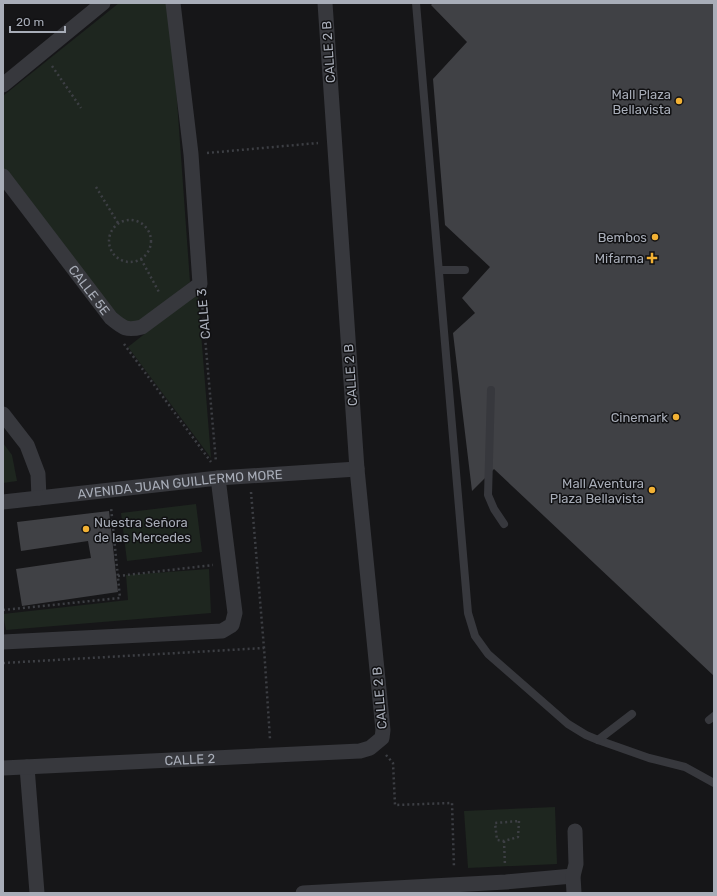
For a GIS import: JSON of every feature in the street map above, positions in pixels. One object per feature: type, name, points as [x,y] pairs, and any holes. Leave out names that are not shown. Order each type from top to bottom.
[{"type":"street","points":[[3,84],[103,3]]},
{"type":"street","name":"CALLE 3","points":[[173,3],[191,154],[200,284]]},
{"type":"street","name":"CALLE 2 B","points":[[325,3],[357,470],[383,730],[382,738],[376,744]]},
{"type":"street","name":"CALLE 5E","points":[[3,176],[111,318],[121,326],[131,330],[142,327],[200,284]]},
{"type":"street","points":[[3,414],[27,445],[38,474],[39,498]]},
{"type":"street","name":"AVENIDA JUAN GUILLERMO MORE","points":[[3,502],[218,478],[357,470]]},
{"type":"street","points":[[3,642],[222,631],[232,625],[235,613],[218,478]]},
{"type":"street","name":"CALLE 2","points":[[3,768],[360,751],[370,748],[376,744]]},
{"type":"street","points":[[27,767],[37,893]]},
{"type":"street","points":[[574,893],[573,876],[576,864],[575,831]]},
{"type":"street","points":[[303,893],[428,889],[455,885],[573,876]]},
{"type":"lane","points":[[416,3],[468,613],[475,636],[488,654],[568,724],[586,735],[598,740],[649,758],[685,767],[714,783]]},
{"type":"lane","points":[[439,270],[465,270]]},
{"type":"lane","points":[[491,390],[488,495],[494,509],[504,524]]},
{"type":"lane","points":[[598,740],[632,714]]},
{"type":"path","points":[[49,61],[81,108]]},
{"type":"path","points":[[191,154],[334,141]]},
{"type":"path","points":[[96,187],[118,223]]},
{"type":"path","points":[[131,219],[144,224],[148,230],[152,243],[150,250],[141,259],[134,262],[127,262],[114,255],[109,242],[113,228],[118,223],[131,219]]},
{"type":"path","points":[[141,259],[169,308]]},
{"type":"path","name":"CALLE 3","points":[[121,326],[124,345],[210,462],[216,462],[200,284]]},
{"type":"path","points":[[249,476],[264,648],[271,755]]},
{"type":"path","points":[[3,610],[120,598],[110,491]]},
{"type":"path","points":[[118,576],[229,563]]},
{"type":"path","points":[[3,663],[264,648]]},
{"type":"path","points":[[376,744],[393,763],[394,805],[452,803],[455,885]]},
{"type":"path","points":[[519,820],[518,837],[504,840],[497,840],[495,823],[519,820]]},
{"type":"path","points":[[504,840],[506,882]]},
{"type":"shaded area","points":[[119,3],[170,3],[190,282],[138,323],[124,321],[108,304],[3,170],[3,96]]},
{"type":"shaded area","points":[[194,295],[198,295],[211,458],[128,347]]},
{"type":"shaded area","points":[[3,443],[12,455],[17,481],[3,483]]},
{"type":"shaded area","points":[[196,504],[202,552],[127,561],[121,513]]},
{"type":"shaded area","points":[[209,569],[211,613],[6,630],[3,614],[128,600],[126,575]]},
{"type":"shaded area","points":[[555,807],[557,864],[468,868],[464,811]]},
{"type":"building","points":[[433,3],[714,3],[714,676],[494,469],[472,491],[453,333],[475,313],[462,298],[490,267],[445,225],[433,79],[467,42],[431,5]]},
{"type":"building","points":[[109,511],[118,592],[22,606],[16,569],[91,558],[88,541],[21,551],[17,522]]},
{"type":"place","name":"Mall Plaza Bellavista","points":[[679,101]]},
{"type":"place","name":"Bembos","points":[[655,237]]},
{"type":"place","name":"Mifarma","points":[[652,258]]},
{"type":"place","name":"Cinemark","points":[[676,417]]},
{"type":"place","name":"Mall Aventura Plaza Bellavista","points":[[652,490]]},
{"type":"place","name":"Nuestra Señora de las Mercedes","points":[[86,529]]}]
